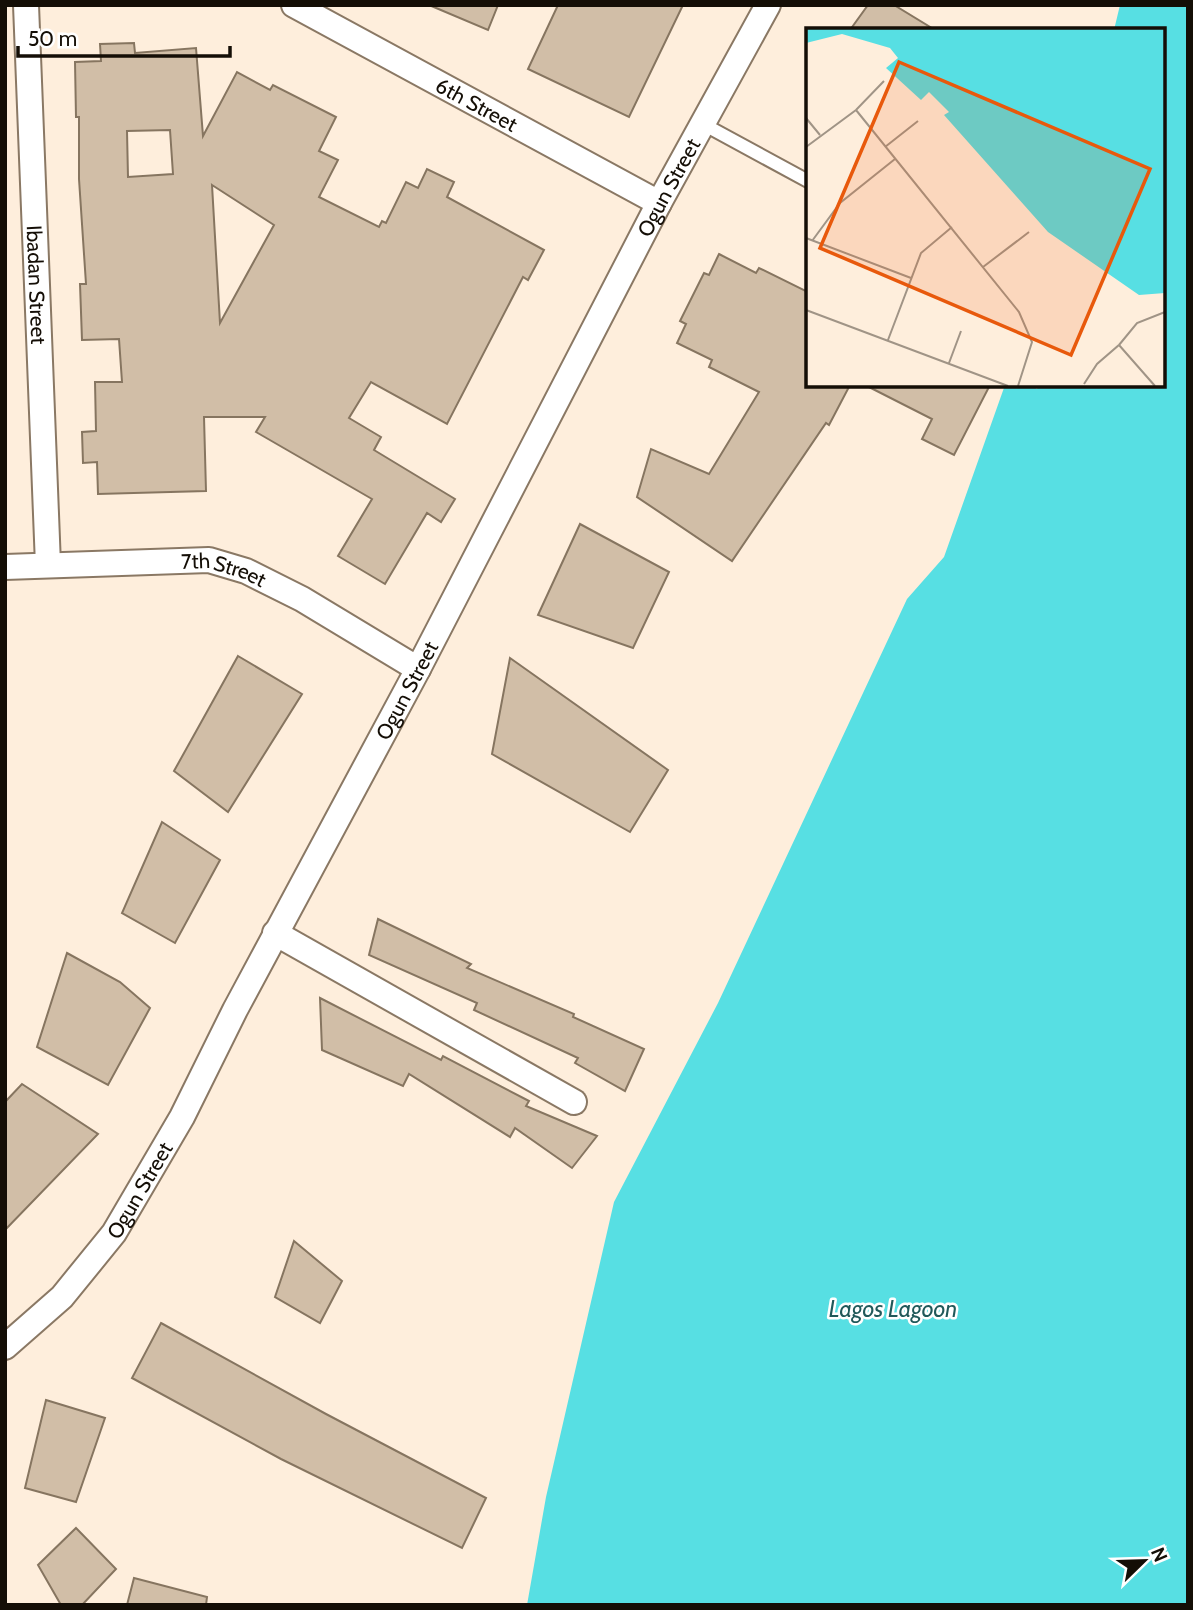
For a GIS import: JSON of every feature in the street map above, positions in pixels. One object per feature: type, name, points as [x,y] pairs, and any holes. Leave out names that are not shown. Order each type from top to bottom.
[{"type":"street","name":"Ibadan Street","points":[[26,5],[48,565]]},
{"type":"street","name":"6th Street","points":[[294,5],[659,204]]},
{"type":"street","name":"Ogun Street","points":[[5,1347],[62,1297],[114,1233],[182,1117],[275,933],[418,669],[659,204],[768,5]]},
{"type":"street","name":"7th Street","points":[[5,567],[209,560],[246,571],[302,599],[418,669]]},
{"type":"street","points":[[275,933],[574,1102]]},
{"type":"lane","points":[[703,124],[806,180]]},
{"type":"water","name":"Lagos Lagoon","points":[[1120,5],[1188,5],[1188,1605],[527,1605],[546,1497],[614,1202],[718,1003],[907,599],[944,557],[1004,387],[1165,387],[1165,28],[1114,28]]},
{"type":"building","points":[[429,5],[498,5],[488,30]]},
{"type":"building","points":[[558,5],[683,5],[629,117],[528,69]]},
{"type":"building","points":[[868,5],[894,5],[932,28],[851,28]]},
{"type":"building","points":[[134,43],[135,53],[196,48],[203,136],[237,72],[270,90],[273,85],[336,117],[319,151],[338,160],[319,197],[379,227],[382,221],[386,223],[406,182],[418,188],[427,169],[454,182],[447,197],[544,250],[528,280],[523,277],[447,424],[371,382],[349,418],[381,437],[374,450],[455,499],[441,522],[427,513],[385,584],[338,556],[372,499],[256,432],[265,417],[204,417],[206,491],[98,494],[97,462],[83,463],[82,432],[96,431],[95,382],[122,382],[119,339],[82,340],[80,284],[86,284],[75,62],[101,61],[100,44]],"holes":[[[170,130],[173,174],[128,177],[127,131]],[[212,185],[274,225],[220,323]]]},
{"type":"building","points":[[719,254],[756,273],[759,268],[806,291],[806,387],[849,387],[829,425],[826,423],[732,561],[637,497],[651,449],[709,474],[759,392],[709,367],[712,360],[677,343],[686,324],[680,321],[704,273],[709,275]]},
{"type":"building","points":[[869,387],[989,387],[954,455],[922,439],[932,419]]},
{"type":"building","points":[[580,524],[669,572],[633,648],[538,615]]},
{"type":"building","points":[[238,656],[302,694],[228,812],[174,771]]},
{"type":"building","points":[[510,658],[668,770],[630,832],[492,754]]},
{"type":"building","points":[[162,822],[220,860],[175,943],[122,913]]},
{"type":"building","points":[[378,919],[471,964],[467,968],[574,1014],[573,1017],[644,1049],[625,1091],[575,1063],[578,1058],[474,1010],[477,1003],[369,955]]},
{"type":"building","points":[[67,953],[120,982],[150,1008],[108,1085],[37,1047]]},
{"type":"building","points":[[320,998],[441,1060],[443,1056],[529,1101],[526,1106],[597,1136],[572,1168],[515,1128],[510,1137],[409,1074],[403,1086],[322,1050]]},
{"type":"building","points":[[22,1084],[98,1134],[5,1230],[5,1102]]},
{"type":"building","points":[[294,1241],[342,1281],[320,1323],[275,1297]]},
{"type":"building","points":[[161,1323],[486,1498],[462,1548],[281,1459],[132,1378]]},
{"type":"building","points":[[46,1400],[105,1418],[76,1502],[25,1488]]},
{"type":"building","points":[[76,1528],[116,1569],[82,1605],[61,1605],[38,1565]]},
{"type":"building","points":[[134,1578],[207,1597],[206,1605],[127,1605]]}]
